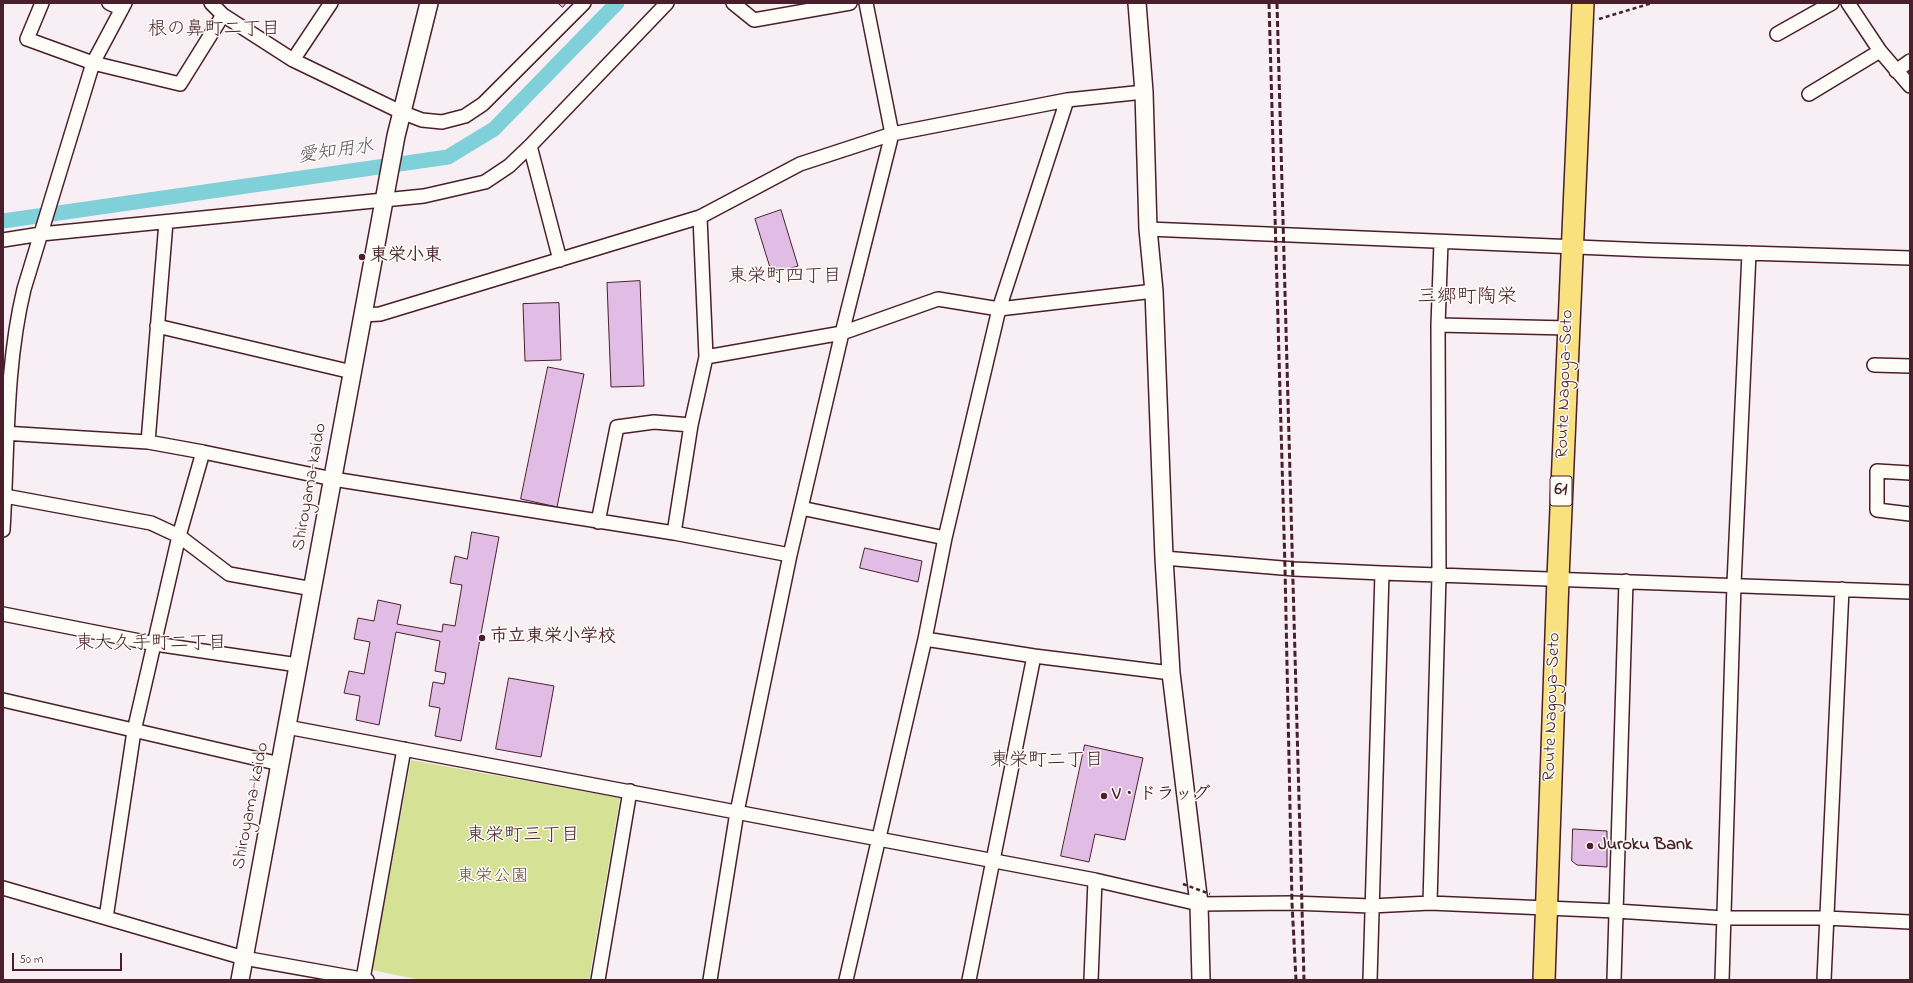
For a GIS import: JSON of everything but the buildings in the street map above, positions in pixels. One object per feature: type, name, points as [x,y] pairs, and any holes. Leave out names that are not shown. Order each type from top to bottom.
[{"type":"main road","name":"Route Nagoya-Seto","points":[[1544,980],[1571,246],[1583,3]]},
{"type":"street","points":[[42,3],[27,39],[93,63],[180,84],[223,15]]},
{"type":"street","points":[[3,530],[5,496],[5,433],[16,323],[24,289],[93,63],[123,6],[109,3]]},
{"type":"street","points":[[211,3],[223,15],[293,60],[401,112],[422,120],[442,122],[465,116],[483,104],[584,3]]},
{"type":"street","points":[[293,60],[331,3]]},
{"type":"street","name":"Shiroyama-kaido","points":[[240,980],[396,136],[430,3]]},
{"type":"street","points":[[3,240],[43,229],[166,222],[385,194],[424,196],[485,182],[509,166],[530,146],[667,3]]},
{"type":"street","points":[[733,3],[754,20],[850,3]]},
{"type":"street","points":[[710,980],[737,812],[790,555],[842,333],[892,134],[866,3]]},
{"type":"street","points":[[1137,3],[1144,92],[1148,229],[1154,292],[1164,558],[1171,673],[1204,899],[1201,980]]},
{"type":"street","points":[[1777,34],[1832,3]]},
{"type":"street","points":[[1848,3],[1880,51],[1910,86]]},
{"type":"street","points":[[1809,94],[1880,51]]},
{"type":"street","points":[[1896,71],[1910,61]]},
{"type":"street","points":[[363,315],[380,314],[700,217],[800,164],[892,134],[1067,100],[1144,92]]},
{"type":"street","points":[[846,980],[925,639],[945,538],[999,309],[1067,100]]},
{"type":"street","points":[[530,146],[560,260]]},
{"type":"street","points":[[674,533],[691,425],[706,357],[700,217]]},
{"type":"street","points":[[148,442],[166,222]]},
{"type":"street","points":[[1148,229],[1284,233],[1441,242],[1910,258]]},
{"type":"street","points":[[1430,902],[1439,575],[1438,325],[1441,242]]},
{"type":"street","points":[[1722,980],[1734,584],[1749,253]]},
{"type":"street","points":[[706,357],[842,333],[938,299],[999,309],[1154,292]]},
{"type":"street","points":[[1438,325],[1568,328]]},
{"type":"street","points":[[157,326],[352,372]]},
{"type":"street","points":[[1874,365],[1910,366]]},
{"type":"street","points":[[598,522],[617,427],[654,422],[691,425]]},
{"type":"street","points":[[5,433],[148,442],[333,479],[674,533],[790,555]]},
{"type":"street","points":[[106,918],[134,731],[179,536],[203,452]]},
{"type":"street","points":[[1910,473],[1877,471],[1878,510],[1910,514]]},
{"type":"street","points":[[5,496],[151,523],[179,536],[229,574],[313,589]]},
{"type":"street","points":[[801,508],[945,538]]},
{"type":"street","points":[[1164,558],[1382,573],[1734,584],[1910,592]]},
{"type":"street","points":[[1370,980],[1382,573]]},
{"type":"street","points":[[1614,980],[1626,581]]},
{"type":"street","points":[[1824,980],[1842,589]]},
{"type":"street","points":[[3,614],[155,644],[298,665]]},
{"type":"street","points":[[925,639],[1034,656],[1171,673]]},
{"type":"street","points":[[969,980],[1034,656]]},
{"type":"street","points":[[3,700],[280,764]]},
{"type":"street","points":[[287,727],[1095,880],[1204,899],[1371,906],[1430,902],[1724,918],[1826,918],[1910,922]]},
{"type":"street","points":[[3,888],[244,958],[365,980],[404,749]]},
{"type":"street","points":[[598,980],[630,791]]},
{"type":"street","points":[[1091,980],[1095,880]]},
{"type":"path","points":[[1582,25],[1652,3]]},
{"type":"path","points":[[1183,884],[1204,899]]},
{"type":"green space","name":"東栄公園","points":[[411,760],[620,798],[589,980],[421,980],[372,970]]},
{"type":"waterway","name":"愛知用水","points":[[3,221],[448,157],[494,129],[617,3]]},
{"type":"railway","points":[[1269,3],[1285,568],[1292,903],[1296,980]]},
{"type":"railway","points":[[1277,3],[1304,980]]},
{"type":"place","name":"東栄小東","points":[[362,257]]},
{"type":"place","name":"市立東栄小学校","points":[[482,638]]},
{"type":"place","name":"V・ドラッグ","points":[[1104,796]]},
{"type":"place","name":"Juroku Bank","points":[[1590,846]]},
{"type":"district","name":"根の鼻町二丁目","points":[[214,31]]},
{"type":"district","name":"東栄町四丁目","points":[[785,278]]},
{"type":"district","name":"三郷町陶栄","points":[[1467,299]]},
{"type":"district","name":"東大久手町二丁目","points":[[151,645]]},
{"type":"district","name":"東栄町二丁目","points":[[1047,762]]},
{"type":"district","name":"東栄町三丁目","points":[[523,837]]}]
